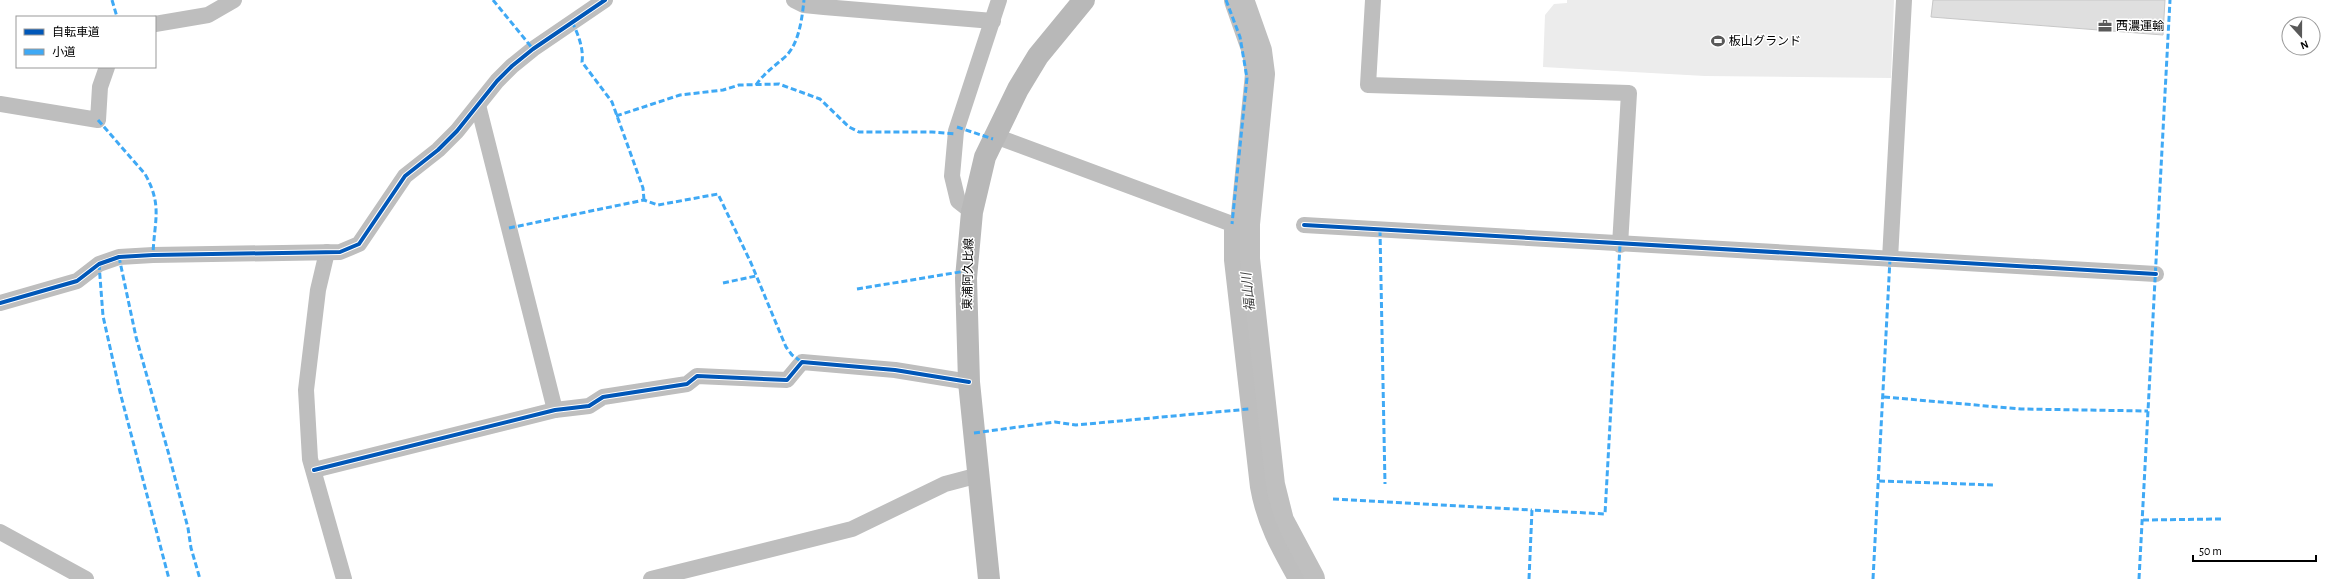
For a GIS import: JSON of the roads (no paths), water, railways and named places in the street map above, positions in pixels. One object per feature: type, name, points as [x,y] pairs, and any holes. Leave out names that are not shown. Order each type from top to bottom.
[{"type":"main road","name":"東浦阿久比線","points":[[989,579],[969,382],[966,278],[972,212],[985,157],[994,136],[1038,56],[1084,0]]},
{"type":"street","points":[[156,24],[208,15],[234,0]]},
{"type":"street","points":[[0,303],[77,281],[99,264],[119,257],[153,255],[340,252],[359,244],[405,176],[438,150],[497,81],[533,49],[605,0]]},
{"type":"street","points":[[794,0],[804,5],[993,21]]},
{"type":"street","points":[[972,212],[958,201],[952,176],[956,131],[1000,0]]},
{"type":"street","points":[[1373,0],[1368,85],[1629,93],[1620,245]]},
{"type":"street","points":[[1890,259],[1904,0]]},
{"type":"street","points":[[0,104],[98,120],[100,87],[107,68]]},
{"type":"street","points":[[478,105],[555,410]]},
{"type":"street","points":[[994,136],[1232,224],[1232,260],[1262,511],[1271,534],[1296,579]]},
{"type":"street","points":[[1304,225],[1620,245],[2156,274]]},
{"type":"street","points":[[328,252],[318,290],[306,390],[310,452],[344,579]]},
{"type":"street","points":[[314,470],[555,410],[589,406],[603,397],[687,384],[697,376],[788,380],[802,362],[895,370],[969,382]]},
{"type":"street","points":[[651,579],[852,529],[945,484],[979,476]]},
{"type":"street","points":[[0,532],[86,579]]},
{"type":"waterway","name":"福山川","points":[[1239,0],[1257,51],[1260,74],[1245,224],[1245,259],[1270,485],[1279,521],[1310,579]]},
{"type":"place","name":"西濃運輸","points":[[2105,26]]},
{"type":"place","name":"板山グランド","points":[[1718,41]]}]
